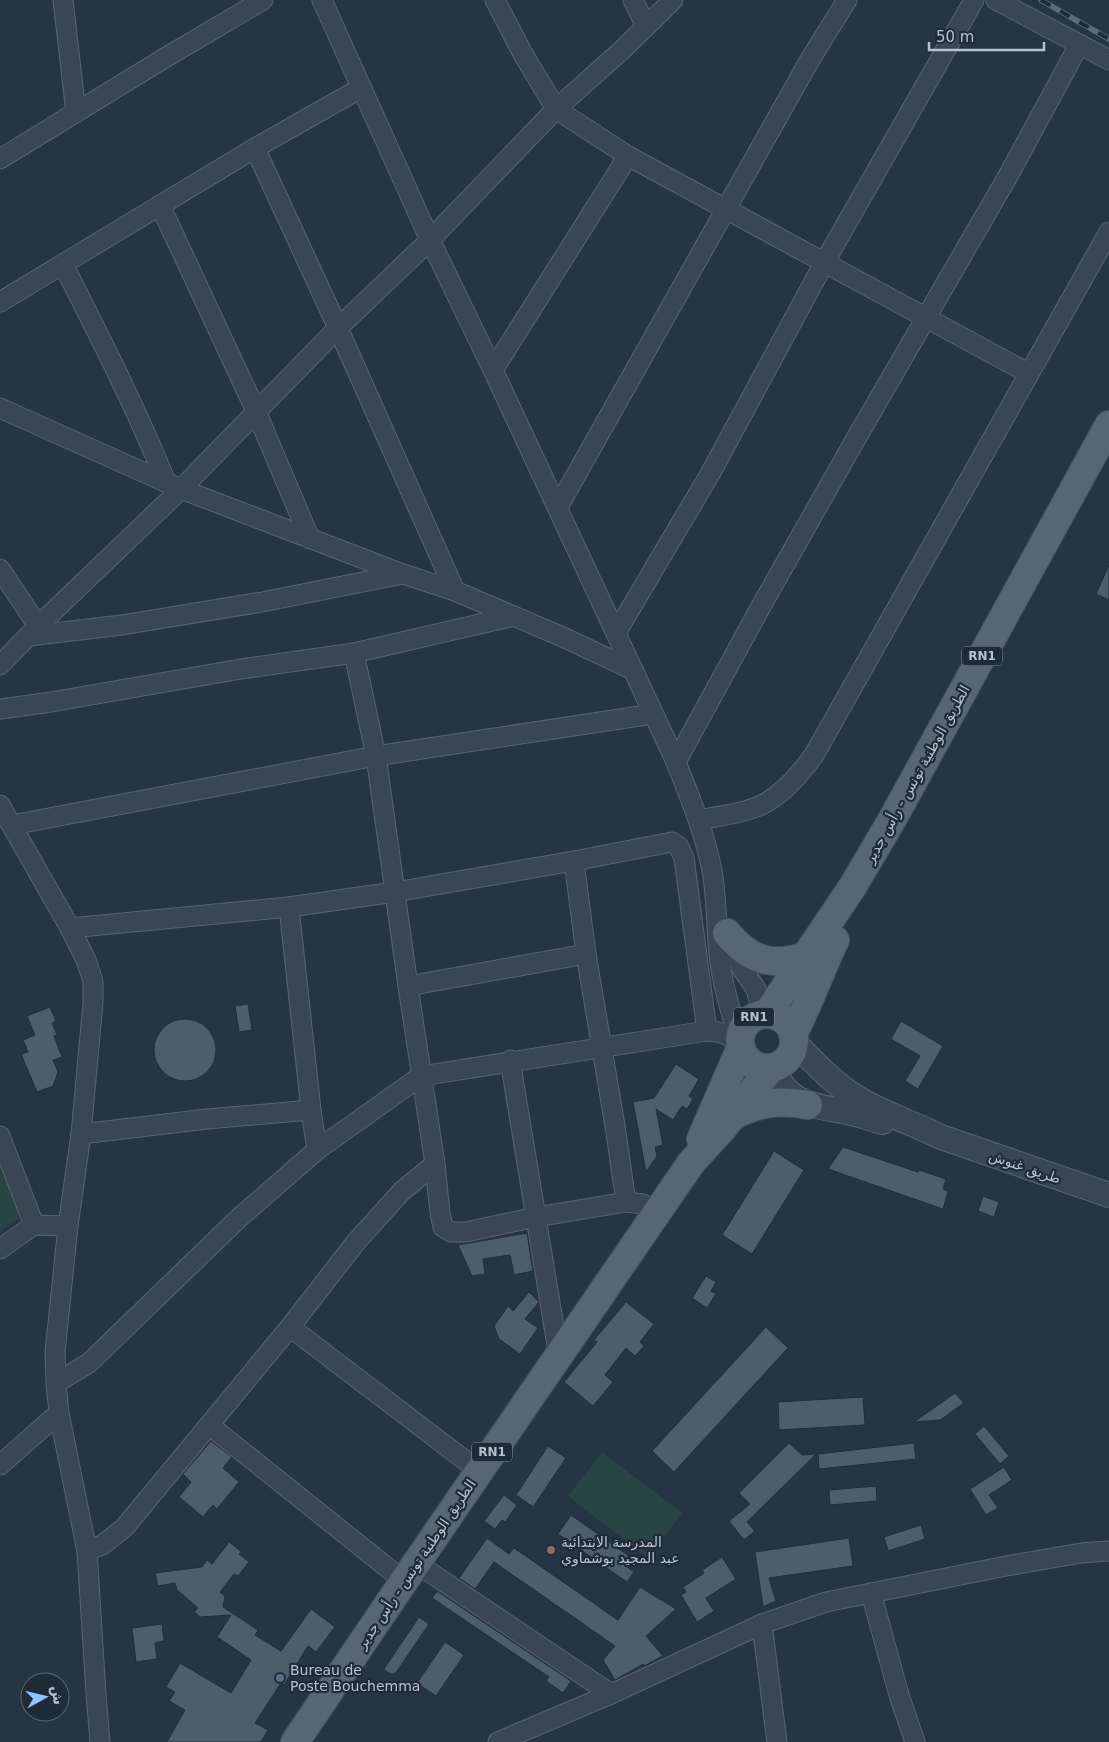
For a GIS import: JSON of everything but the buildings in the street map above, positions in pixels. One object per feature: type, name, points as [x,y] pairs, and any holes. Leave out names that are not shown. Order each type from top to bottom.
[{"type":"main road","name":"الطريق الوطنية تونس - رأس جدير","points":[[765,1014],[853,886],[898,809],[1109,425]]},
{"type":"main road","name":"الطريق الوطنية تونس - رأس جدير","points":[[794,1038],[819,974],[839,931],[853,886]]},
{"type":"main road","points":[[727,932],[736,945],[749,954],[763,960],[779,962],[794,960],[808,954]]},
{"type":"main road","name":"RN1","points":[[740,1045],[744,1027],[755,1016],[765,1014],[784,1020],[790,1026],[794,1038],[790,1055],[780,1065],[772,1068]]},
{"type":"main road","name":"الطريق الوطنية تونس - رأس جدير","points":[[691,1164],[740,1045]]},
{"type":"main road","points":[[740,1045],[748,1061],[763,1068],[772,1068]]},
{"type":"main road","name":"الطريق الوطنية تونس - رأس جدير","points":[[295,1742],[691,1164],[772,1068]]},
{"type":"main road","points":[[733,1115],[750,1107],[770,1102],[789,1101],[808,1105]]},
{"type":"street","points":[[63,0],[76,113]]},
{"type":"street","points":[[0,159],[162,59],[263,0]]},
{"type":"street","points":[[322,0],[430,240],[558,507],[676,762],[698,820],[712,871],[716,896],[732,951],[756,989],[765,1014]]},
{"type":"street","points":[[496,0],[523,54],[556,109],[628,156],[1028,373]]},
{"type":"street","points":[[633,0],[646,26]]},
{"type":"street","points":[[0,665],[173,486],[256,411],[338,328],[430,240],[556,109],[673,0]]},
{"type":"street","points":[[558,507],[811,58],[847,0]]},
{"type":"street","points":[[616,632],[710,474],[824,263],[974,0]]},
{"type":"street","points":[[996,0],[1109,60]]},
{"type":"street","points":[[676,762],[764,601],[1008,176],[1080,45]]},
{"type":"street","points":[[0,302],[255,148],[362,88]]},
{"type":"street","points":[[255,148],[338,328],[455,591]]},
{"type":"street","points":[[493,370],[628,156]]},
{"type":"street","points":[[160,205],[256,411],[310,539]]},
{"type":"street","points":[[698,820],[766,803],[798,776],[814,755],[1109,232]]},
{"type":"street","points":[[63,264],[173,486]]},
{"type":"street","points":[[0,408],[173,486],[403,574],[455,591],[565,638],[633,670]]},
{"type":"street","points":[[0,569],[34,631]]},
{"type":"street","points":[[34,631],[122,625],[262,602],[403,574]]},
{"type":"street","points":[[0,709],[241,669],[354,653],[514,616]]},
{"type":"street","points":[[354,653],[376,756],[443,1226],[451,1232],[466,1232],[536,1217],[626,1202],[643,1204],[656,1215]]},
{"type":"street","points":[[12,825],[376,756],[653,714]]},
{"type":"street","points":[[0,804],[70,928],[86,960],[93,981],[93,1003],[81,1134],[68,1226],[55,1352],[59,1413],[87,1551],[100,1742]]},
{"type":"street","points":[[70,928],[290,907],[395,892],[672,842],[679,847],[684,858],[707,1031]]},
{"type":"street","points":[[574,861],[586,954],[626,1202]]},
{"type":"street","points":[[716,896],[716,926],[724,985],[740,1045]]},
{"type":"street","points":[[290,907],[311,1110],[317,1150]]},
{"type":"street","points":[[408,986],[586,954]]},
{"type":"street","points":[[56,1383],[89,1363],[240,1217],[317,1150],[421,1076],[510,1060],[707,1031],[726,1033],[740,1045]]},
{"type":"street","points":[[794,1038],[826,1074],[856,1097],[941,1137]]},
{"type":"street","points":[[510,1060],[559,1357]]},
{"type":"street","points":[[772,1068],[783,1086],[808,1105],[859,1115],[917,1133],[941,1137]]},
{"type":"street","points":[[81,1134],[207,1119],[311,1110]]},
{"type":"street","points":[[0,1136],[34,1225]]},
{"type":"street","name":"طريق غنوش","points":[[941,1137],[1109,1195]]},
{"type":"street","points":[[87,1551],[102,1545],[124,1528],[290,1327],[356,1242],[402,1191],[434,1164]]},
{"type":"street","points":[[0,1248],[34,1225],[68,1226]]},
{"type":"street","points":[[290,1327],[479,1472]]},
{"type":"street","points":[[0,1465],[59,1413]]},
{"type":"street","points":[[209,1425],[410,1572],[611,1694]]},
{"type":"street","points":[[498,1742],[611,1694],[762,1624],[826,1602],[1081,1553],[1109,1551]]},
{"type":"street","points":[[871,1593],[899,1695],[915,1742]]},
{"type":"street","points":[[762,1624],[777,1742]]},
{"type":"green space","points":[[0,1156],[22,1216],[0,1231]]},
{"type":"green space","points":[[602,1452],[682,1513],[648,1558],[568,1496]]},
{"type":"railway","points":[[1041,0],[1109,39]]},
{"type":"place","name":"المدرسة الابتدائية عبد المجيد بوشماوي","points":[[551,1550]]},
{"type":"place","name":"Bureau de Poste Bouchemma","points":[[280,1678]]}]
